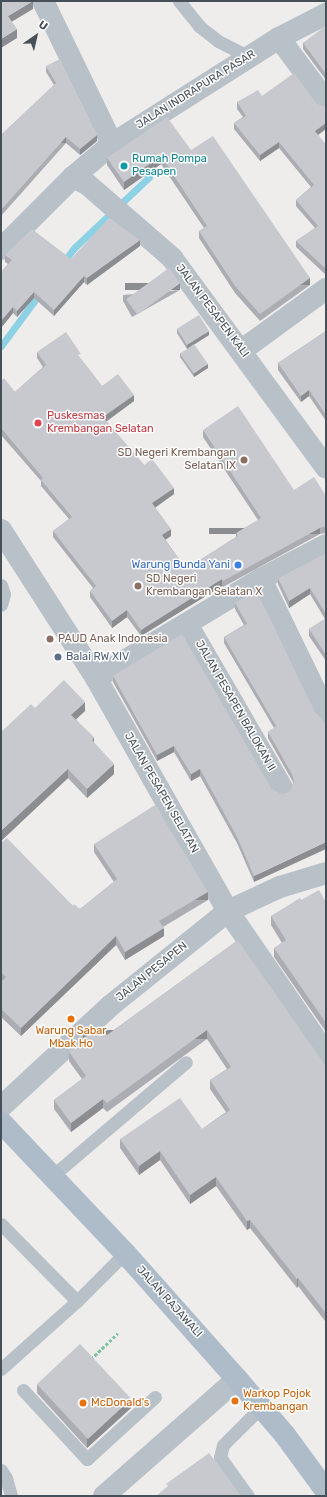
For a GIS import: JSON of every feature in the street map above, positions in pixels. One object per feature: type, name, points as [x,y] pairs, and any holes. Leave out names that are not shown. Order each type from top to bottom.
[{"type":"main road","name":"JALAN RAJAWALI","points":[[1,1122],[125,1253],[237,1379],[285,1435],[326,1491]]},
{"type":"street","points":[[43,1],[114,142]]},
{"type":"street","name":"JALAN INDRAPURA PASAR","points":[[1,248],[80,180],[114,142],[279,38],[326,14]]},
{"type":"street","points":[[279,38],[326,101]]},
{"type":"street","name":"JALAN PESAPEN KALI","points":[[80,180],[127,217],[172,258],[242,350],[326,468]]},
{"type":"street","points":[[242,350],[324,294]]},
{"type":"street","name":"JALAN PESAPEN SELATAN","points":[[2,534],[96,678],[228,911],[326,1054]]},
{"type":"street","points":[[96,678],[261,579],[326,545]]},
{"type":"street","points":[[261,579],[321,689],[326,713]]},
{"type":"street","name":"JALAN PESAPEN BALOKAN II","points":[[187,624],[282,788]]},
{"type":"street","name":"JALAN PESAPEN","points":[[1,1107],[110,1006],[228,911],[280,887],[326,873]]},
{"type":"street","points":[[104,1496],[237,1379]]},
{"type":"lane","points":[[179,1],[199,26],[218,41],[249,57]]},
{"type":"lane","points":[[1,585],[4,594],[1,605]]},
{"type":"lane","points":[[52,1177],[186,1062]]},
{"type":"lane","points":[[1,1224],[77,1301]]},
{"type":"lane","points":[[1,1369],[77,1301],[125,1253]]},
{"type":"lane","points":[[23,1390],[87,1460],[155,1397]]},
{"type":"lane","points":[[248,1496],[220,1457],[223,1445],[261,1407]]},
{"type":"lane","points":[[1,1470],[6,1478],[10,1496]]},
{"type":"path","points":[[88,1362],[118,1333]]},
{"type":"building","points":[[1,1],[33,1],[8,16],[17,29],[1,39]]},
{"type":"building","points":[[324,27],[326,29],[326,74],[303,43]]},
{"type":"building","points":[[60,59],[97,135],[80,149],[66,137],[1,210],[1,135],[56,83],[46,66]]},
{"type":"building","points":[[294,73],[316,103],[326,107],[326,123],[315,131],[326,145],[326,269],[296,241],[318,226],[296,200],[314,185],[279,142],[260,155],[234,123],[246,116],[237,102],[258,90],[262,96]]},
{"type":"building","points":[[167,117],[191,150],[213,136],[310,278],[260,314],[235,286],[199,231],[207,226],[161,156],[124,182],[107,158]]},
{"type":"building","points":[[109,218],[140,240],[87,278],[84,276],[54,310],[34,292],[17,311],[13,307],[1,321],[1,272],[12,260],[5,255],[32,229],[71,259]]},
{"type":"building","points":[[169,268],[180,283],[137,315],[126,299]]},
{"type":"building","points":[[199,315],[209,331],[187,345],[177,329]]},
{"type":"building","points":[[326,331],[326,415],[309,390],[301,396],[278,363]]},
{"type":"building","points":[[66,332],[81,354],[78,355],[102,386],[118,374],[134,395],[103,417],[144,465],[152,459],[174,488],[152,503],[171,529],[162,535],[186,569],[238,536],[236,533],[261,518],[203,430],[238,406],[294,490],[314,477],[326,496],[326,526],[223,581],[222,579],[141,630],[127,610],[112,621],[90,591],[96,586],[53,531],[72,517],[41,480],[43,478],[1,428],[1,381],[4,378],[15,392],[46,365],[37,352]]},
{"type":"building","points":[[194,344],[208,364],[194,373],[180,354]]},
{"type":"building","points":[[326,553],[326,614],[310,588],[289,601],[278,578]]},
{"type":"building","points":[[256,590],[315,712],[321,718],[326,727],[326,842],[254,876],[237,837],[200,769],[191,774],[174,746],[157,755],[113,676],[182,634],[271,788],[282,794],[289,792],[294,782],[293,776],[268,732],[276,726],[224,637],[247,624],[235,603]]},
{"type":"building","points":[[326,618],[326,655],[309,629]]},
{"type":"building","points":[[64,680],[85,702],[71,715],[94,737],[92,740],[114,764],[87,789],[68,769],[1,831],[1,732],[31,704],[35,708]]},
{"type":"building","points":[[155,805],[208,892],[159,921],[164,928],[125,952],[116,936],[21,1028],[1,1009],[1,982],[6,977],[1,972],[1,843],[7,838],[73,906],[74,904],[80,909],[117,879],[94,844]]},
{"type":"building","points":[[319,890],[326,902],[326,1023],[274,948],[286,940],[271,916],[300,898],[301,900]]},
{"type":"building","points":[[238,940],[326,1066],[325,1312],[250,1220],[247,1221],[216,1177],[190,1195],[160,1151],[139,1166],[120,1139],[180,1098],[202,1129],[230,1110],[210,1080],[231,1067],[207,1030],[107,1103],[103,1099],[71,1123],[54,1100],[86,1076],[69,1052],[90,1033],[100,1026],[107,1035]]},
{"type":"building","name":"McDonald's","points":[[80,1344],[131,1399],[88,1439],[37,1384]]},
{"type":"building","points":[[209,1453],[241,1496],[156,1496],[168,1486],[166,1484]]},
{"type":"waterway","points":[[62,264],[74,248],[149,177],[142,167]]},
{"type":"waterway","points":[[1,346],[40,293]]},
{"type":"place","name":"Rumah Pompa Pesapen","points":[[124,166]]},
{"type":"place","name":"Puskesmas Krembangan Selatan","points":[[38,423]]},
{"type":"place","name":"SD Negeri Krembangan Selatan IX","points":[[244,460]]},
{"type":"place","name":"Warung Bunda Yani","points":[[238,565]]},
{"type":"place","name":"SD Negeri Krembangan Selatan X","points":[[138,586]]},
{"type":"place","name":"PAUD Anak Indonesia","points":[[50,639]]},
{"type":"place","name":"Balai RW XIV","points":[[58,657]]},
{"type":"place","name":"Warung Sabar Mbak Ho","points":[[71,1019]]},
{"type":"place","name":"Warkop Pojok Krembangan","points":[[235,1401]]},
{"type":"place","name":"McDonald's","points":[[83,1403]]}]
